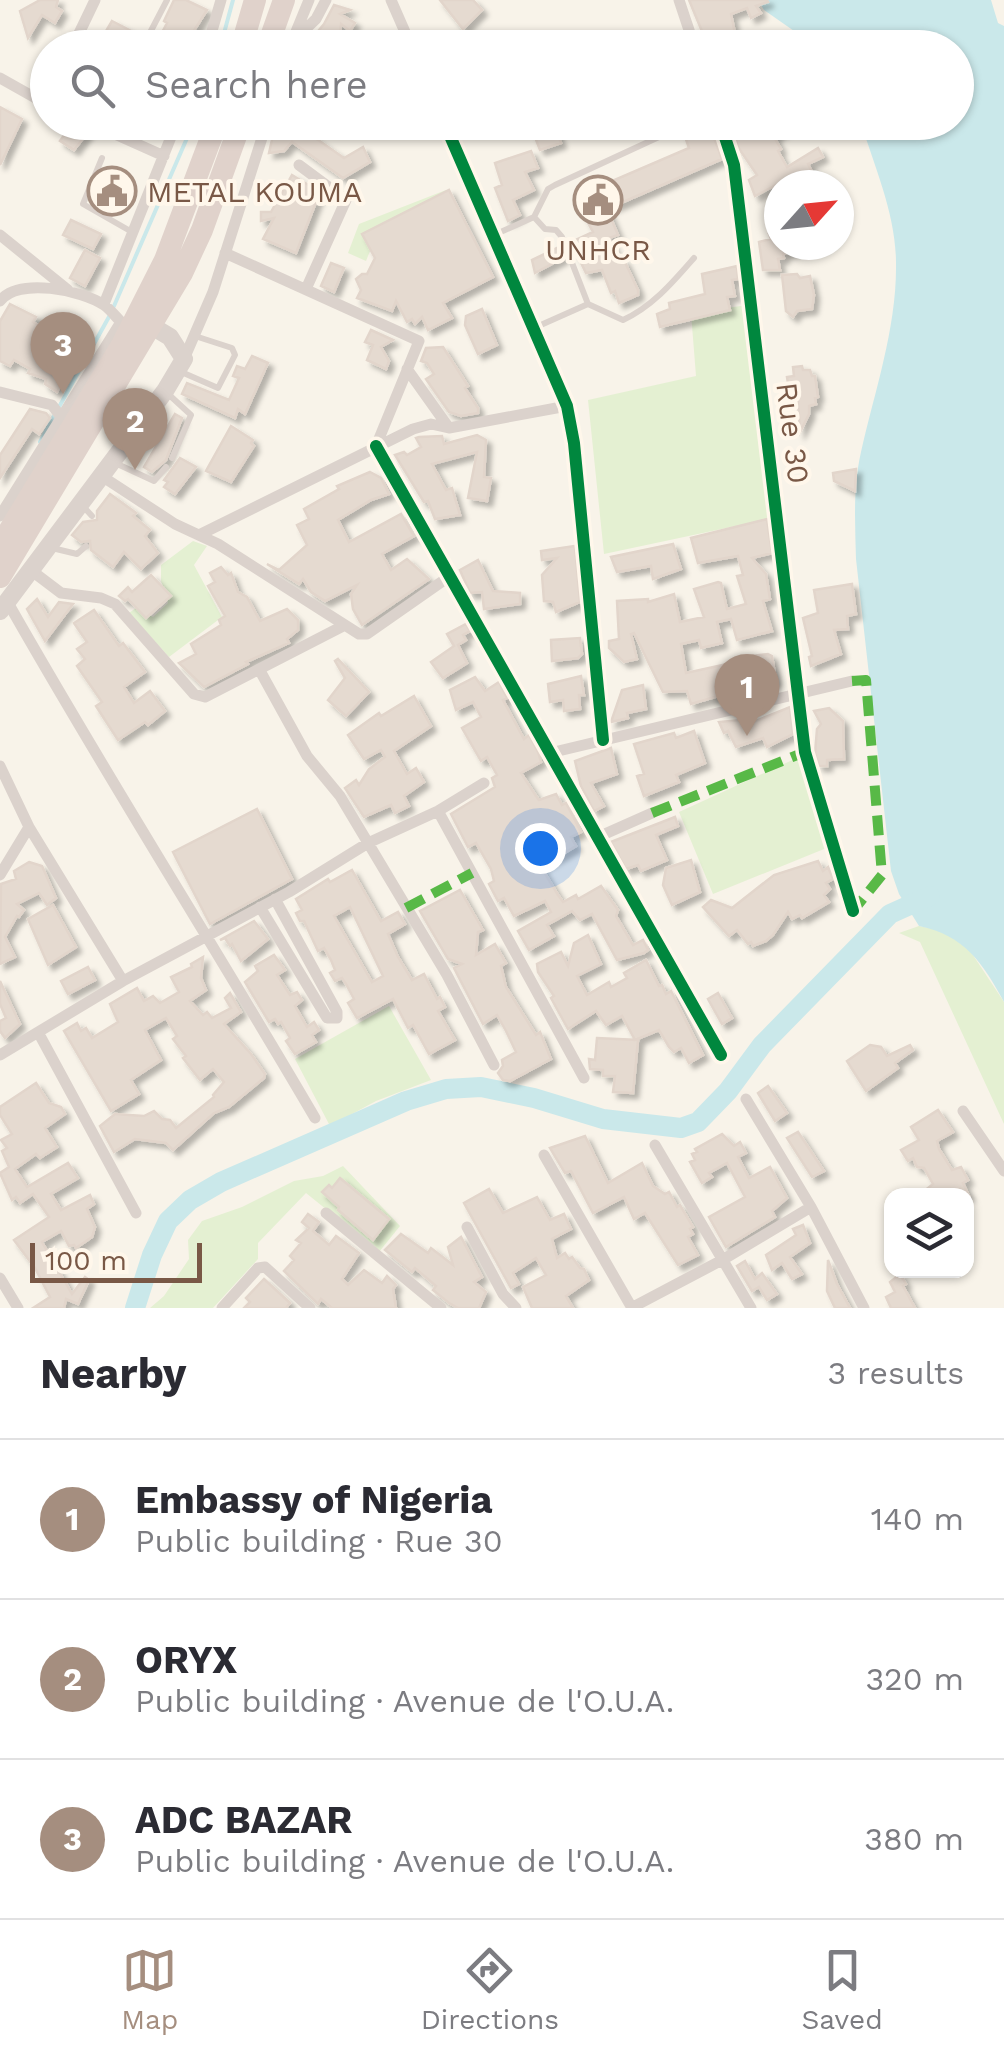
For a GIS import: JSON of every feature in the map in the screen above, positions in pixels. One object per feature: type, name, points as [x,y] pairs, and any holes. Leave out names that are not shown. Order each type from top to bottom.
[{"type":"highway","points":[[246,30],[252,0]]},
{"type":"highway","points":[[0,577],[136,321],[210,140]]},
{"type":"highway","points":[[0,546],[136,321],[182,273],[234,140]]},
{"type":"main road","points":[[4,606],[49,547],[86,510],[105,468],[181,364],[170,337],[136,321]]},
{"type":"street","points":[[81,30],[95,0]]},
{"type":"street","points":[[205,0],[220,3],[212,30]]},
{"type":"street","points":[[297,30],[309,0]]},
{"type":"street","points":[[305,30],[326,0]]},
{"type":"street","points":[[391,0],[404,30]]},
{"type":"street","points":[[680,0],[689,30]]},
{"type":"street","points":[[0,78],[30,93]]},
{"type":"street","points":[[130,140],[164,156]]},
{"type":"street","points":[[104,304],[170,140]]},
{"type":"street","points":[[181,364],[225,253],[260,140]]},
{"type":"street","points":[[452,140],[567,406],[603,740]]},
{"type":"street","name":"Rue 30","points":[[726,140],[734,165],[805,752],[853,911]]},
{"type":"street","points":[[299,165],[346,200],[306,290]]},
{"type":"street","points":[[0,235],[68,290],[136,321],[61,417],[0,516]]},
{"type":"street","points":[[225,253],[419,341],[376,446]]},
{"type":"street","points":[[0,301],[17,288],[68,290]]},
{"type":"street","points":[[407,370],[449,428]]},
{"type":"street","points":[[0,392],[52,405],[61,417]]},
{"type":"street","points":[[201,534],[376,446],[431,424],[449,428],[567,406]]},
{"type":"street","points":[[376,446],[721,1055]]},
{"type":"street","points":[[105,468],[175,524],[201,534],[359,634],[366,634],[450,576]]},
{"type":"street","points":[[32,571],[61,592],[115,604],[194,694],[205,697],[343,626]]},
{"type":"street","points":[[4,606],[207,934],[315,1118]]},
{"type":"street","points":[[259,670],[306,756],[340,796],[368,843],[494,1065]]},
{"type":"street","points":[[550,753],[852,681]]},
{"type":"street","points":[[0,766],[29,828],[124,981]]},
{"type":"street","points":[[0,1055],[368,843],[484,783]]},
{"type":"street","points":[[438,810],[584,1078]]},
{"type":"street","points":[[598,837],[652,813]]},
{"type":"street","points":[[0,874],[29,828]]},
{"type":"street","points":[[260,906],[306,970],[275,899]]},
{"type":"street","points":[[38,1032],[136,1213]]},
{"type":"street","points":[[746,1099],[811,1207],[864,1308]]},
{"type":"street","points":[[963,1111],[1004,1172]]},
{"type":"street","points":[[655,1145],[752,1308]]},
{"type":"street","points":[[544,1155],[632,1308],[724,1260],[811,1207]]},
{"type":"street","points":[[326,1213],[441,1308]]},
{"type":"street","points":[[467,1228],[503,1294],[516,1308]]},
{"type":"street","points":[[222,1308],[258,1268],[264,1267],[310,1308]]},
{"type":"street","points":[[0,1278],[18,1308]]},
{"type":"lane","points":[[151,30],[167,0]]},
{"type":"lane","points":[[493,235],[534,217],[548,189],[653,140]]},
{"type":"lane","points":[[102,158],[83,204],[133,233]]},
{"type":"lane","points":[[534,217],[545,229],[556,230],[562,236],[588,304],[624,320],[664,293],[694,258]]},
{"type":"lane","points":[[533,329],[588,304]]},
{"type":"lane","points":[[181,364],[214,388],[220,386],[234,351],[195,336]]},
{"type":"lane","points":[[164,391],[191,416],[172,458]]},
{"type":"lane","points":[[105,468],[154,481],[166,468]]},
{"type":"lane","points":[[49,547],[77,554],[86,546]]},
{"type":"green space","points":[[446,190],[480,264],[372,246],[366,261],[348,253],[359,224]]},
{"type":"green space","points":[[755,304],[783,516],[604,554],[588,400],[696,376],[691,313]]},
{"type":"green space","points":[[193,541],[207,546],[194,565],[222,617],[169,657],[129,613],[136,608],[153,617],[168,603],[161,565]]},
{"type":"green space","points":[[799,757],[829,847],[713,894],[679,812]]},
{"type":"green space","points":[[919,926],[944,931],[969,949],[1004,1002],[1004,1124],[920,942],[899,933]]},
{"type":"green space","points":[[389,1006],[431,1080],[376,1101],[330,1126],[295,1059]]},
{"type":"green space","points":[[343,1166],[400,1226],[379,1252],[306,1193],[258,1243],[258,1259],[213,1308],[150,1308],[164,1296],[189,1259],[188,1240],[202,1221],[242,1207],[294,1181],[323,1176]]},
{"type":"water","points":[[758,0],[991,0],[998,23],[1004,26],[1004,1002],[988,975],[960,944],[919,926],[899,894],[891,871],[856,559],[858,465],[889,335],[896,263],[889,209],[867,140],[974,140],[974,30],[793,30],[764,10]]},
{"type":"building","points":[[40,0],[58,0],[56,7],[62,11],[55,23],[42,15],[28,38],[20,11]]},
{"type":"building","points":[[174,0],[186,0],[207,10],[194,30],[163,30],[167,23],[164,21]]},
{"type":"building","points":[[440,0],[473,0],[482,10],[463,29]]},
{"type":"building","points":[[689,0],[768,2],[756,6],[761,13],[751,18],[747,8],[731,14],[734,30],[702,30]]},
{"type":"building","points":[[334,5],[350,10],[340,14],[355,23],[351,30],[341,24],[340,30],[319,30]]},
{"type":"building","points":[[112,21],[129,30],[107,30]]},
{"type":"building","points":[[0,107],[22,119],[0,165]]},
{"type":"building","points":[[61,140],[82,140],[74,150]]},
{"type":"building","points":[[272,140],[318,140],[344,158],[363,147],[370,162],[343,178],[292,142],[284,151],[269,153]]},
{"type":"building","points":[[536,140],[560,140],[561,143],[540,150]]},
{"type":"building","points":[[686,140],[715,140],[722,159],[607,209],[618,235],[609,238],[638,290],[638,295],[619,303],[602,270],[586,273],[571,242],[593,232],[582,212],[588,209],[582,194],[689,148]]},
{"type":"building","points":[[736,140],[776,140],[787,167],[818,148],[823,157],[808,164],[811,170],[764,170],[764,191],[755,196],[749,180],[757,175]]},
{"type":"building","points":[[531,151],[538,168],[525,172],[534,190],[513,200],[520,215],[508,221],[495,188],[502,185],[495,163]]},
{"type":"building","points":[[292,175],[320,192],[296,253],[263,239],[274,218],[261,221],[261,212],[271,212]]},
{"type":"building","points":[[449,190],[493,277],[443,303],[452,318],[428,330],[422,317],[415,324],[412,319],[407,322],[396,301],[392,311],[357,298],[361,290],[356,279],[367,274],[375,258],[362,234]]},
{"type":"building","points":[[71,220],[101,234],[93,249],[63,235]]},
{"type":"building","points":[[764,241],[764,260],[778,260],[780,270],[763,270],[759,242]]},
{"type":"building","points":[[559,247],[563,258],[535,273],[532,260]]},
{"type":"building","points":[[85,250],[100,258],[85,286],[70,278]]},
{"type":"building","points":[[331,263],[344,268],[334,292],[321,286]]},
{"type":"building","points":[[737,266],[738,279],[732,280],[735,296],[727,297],[730,310],[660,327],[657,314],[670,309],[669,303],[705,294],[702,274]]},
{"type":"building","points":[[797,274],[800,278],[810,276],[814,295],[812,309],[797,311],[793,317],[786,311],[782,275]]},
{"type":"building","points":[[10,304],[36,317],[33,322],[49,331],[51,328],[64,334],[65,330],[79,348],[57,392],[45,384],[46,379],[28,373],[30,369],[14,360],[10,366],[0,361],[0,321]]},
{"type":"building","points":[[482,309],[497,345],[478,354],[465,325],[466,316]]},
{"type":"building","points":[[371,330],[393,340],[381,347],[389,361],[386,369],[367,360],[373,345],[365,342]]},
{"type":"building","points":[[443,347],[468,386],[465,388],[478,413],[461,416],[449,412],[426,379],[434,374],[421,361],[426,348]]},
{"type":"building","points":[[252,356],[268,363],[245,414],[238,409],[235,418],[182,394],[187,383],[229,400],[239,378],[233,376],[237,366],[245,369]]},
{"type":"building","points":[[802,366],[815,376],[818,397],[816,404],[809,406],[800,432],[798,402],[791,402],[787,377],[794,376],[793,367]]},
{"type":"building","points":[[30,409],[50,418],[39,434],[32,429],[0,478],[0,455]]},
{"type":"building","points":[[175,414],[182,418],[166,460],[152,472],[144,467]]},
{"type":"building","points":[[231,426],[253,440],[254,446],[231,482],[206,471]]},
{"type":"building","points":[[477,435],[486,440],[484,477],[491,478],[487,501],[468,498],[477,452],[432,464],[446,490],[452,488],[460,515],[435,519],[428,501],[424,502],[395,455],[407,455],[421,447],[416,438],[419,437],[442,436],[444,444]]},
{"type":"building","points":[[180,458],[196,467],[175,494],[164,487],[168,482],[164,480]]},
{"type":"building","points":[[856,469],[855,491],[834,481],[833,473]]},
{"type":"building","points":[[370,472],[381,478],[389,494],[338,520],[349,542],[401,514],[414,536],[382,554],[391,570],[407,559],[429,579],[362,625],[353,609],[351,594],[357,585],[325,601],[311,592],[303,579],[299,584],[267,564],[279,570],[307,545],[297,525],[309,519],[304,509],[339,489],[337,486]]},
{"type":"building","points":[[110,494],[136,513],[133,516],[150,530],[145,536],[158,553],[141,569],[124,552],[113,567],[91,550],[90,541],[81,542],[72,535],[83,522],[97,520],[97,511]]},
{"type":"building","points":[[767,519],[772,553],[752,558],[766,574],[770,599],[763,601],[772,631],[737,640],[731,619],[717,622],[722,643],[701,648],[699,640],[681,644],[686,673],[727,664],[732,692],[691,704],[687,691],[663,692],[634,633],[631,634],[637,659],[624,662],[609,648],[609,641],[619,639],[617,601],[648,602],[674,594],[680,622],[704,617],[694,589],[718,582],[727,609],[746,604],[737,576],[743,575],[738,556],[698,563],[691,538]]},
{"type":"building","points":[[673,544],[681,569],[653,579],[651,566],[617,572],[611,557]]},
{"type":"building","points":[[575,546],[580,602],[556,612],[553,602],[544,601],[542,575],[557,558],[542,560],[541,551]]},
{"type":"building","points":[[478,560],[493,591],[520,593],[520,604],[484,609],[482,592],[470,593],[460,570]]},
{"type":"building","points":[[221,567],[228,575],[231,573],[238,592],[247,597],[260,621],[287,609],[298,620],[298,630],[287,639],[289,643],[204,687],[179,663],[196,654],[191,644],[221,625],[219,620],[225,616],[208,586],[215,582],[210,573]]},
{"type":"building","points":[[151,575],[171,596],[146,618],[128,599],[119,596],[128,587],[132,592]]},
{"type":"building","points":[[852,584],[856,614],[847,616],[848,629],[834,630],[841,654],[811,666],[803,618],[818,613],[814,590]]},
{"type":"building","points":[[37,599],[48,617],[59,602],[73,604],[45,641],[27,609]]},
{"type":"building","points":[[94,610],[119,646],[123,643],[145,672],[124,687],[134,703],[150,691],[165,711],[118,740],[96,706],[102,702],[77,666],[85,659],[77,649],[87,642],[74,623]]},
{"type":"building","points":[[466,624],[470,631],[458,645],[467,663],[443,678],[431,662],[454,646],[447,634]]},
{"type":"building","points":[[580,638],[582,654],[578,658],[552,661],[551,640]]},
{"type":"building","points":[[772,656],[776,681],[753,687],[742,657]]},
{"type":"building","points":[[338,659],[369,692],[346,716],[328,700],[345,678],[335,661]]},
{"type":"building","points":[[581,676],[584,695],[579,695],[580,709],[564,711],[563,700],[550,702],[548,684]]},
{"type":"building","points":[[475,677],[485,691],[499,682],[507,698],[503,700],[524,739],[529,735],[541,762],[521,773],[539,800],[556,794],[562,805],[566,803],[581,832],[571,837],[576,846],[541,867],[558,895],[563,902],[576,895],[578,899],[601,886],[618,910],[616,916],[633,945],[643,940],[648,950],[644,953],[617,960],[592,914],[580,920],[572,911],[547,925],[554,936],[529,950],[518,931],[551,912],[545,901],[514,916],[504,898],[498,901],[489,884],[494,881],[491,869],[476,843],[468,847],[451,814],[495,787],[492,778],[497,775],[487,757],[481,761],[462,728],[481,717],[473,702],[456,710],[450,690]]},
{"type":"building","points":[[643,685],[646,709],[611,722],[622,690]]},
{"type":"building","points":[[414,696],[431,726],[394,751],[407,774],[416,768],[424,782],[404,796],[409,806],[395,813],[391,805],[364,817],[345,788],[356,780],[359,785],[369,769],[385,757],[381,750],[364,759],[348,735],[379,713],[381,716]]},
{"type":"building","points":[[790,707],[793,734],[767,747],[763,738],[736,747],[719,722],[751,723]]},
{"type":"building","points":[[829,708],[843,721],[844,759],[827,760],[827,766],[819,766],[815,754],[821,724],[814,711]]},
{"type":"building","points":[[694,731],[705,763],[676,775],[679,782],[644,796],[637,776],[644,774],[634,744],[674,733],[676,738]]},
{"type":"building","points":[[611,748],[617,774],[591,783],[604,806],[594,811],[581,786],[575,761]]},
{"type":"building","points":[[257,809],[292,879],[210,924],[173,852]]},
{"type":"building","points":[[675,817],[678,826],[656,835],[667,860],[641,871],[638,865],[626,869],[611,842]]},
{"type":"building","points":[[691,860],[700,892],[672,905],[663,885],[666,868]]},
{"type":"building","points":[[818,861],[823,871],[828,867],[833,879],[826,883],[830,889],[824,895],[829,902],[802,918],[800,915],[792,919],[788,912],[766,941],[753,946],[737,930],[729,936],[703,907],[711,900],[732,908],[774,875]]},
{"type":"building","points":[[29,862],[42,866],[56,898],[47,905],[39,893],[17,904],[24,910],[5,937],[15,957],[0,964],[1,884],[16,879],[14,871]]},
{"type":"building","points":[[352,870],[381,921],[398,912],[405,924],[388,934],[398,957],[412,980],[424,974],[437,999],[440,997],[445,1007],[438,1011],[455,1040],[429,1054],[413,1025],[408,1028],[393,999],[357,1018],[348,1003],[354,999],[346,984],[342,978],[335,981],[330,973],[335,970],[331,960],[324,948],[318,951],[296,913],[302,910],[296,899],[328,879],[330,882]],"holes":[[[350,907],[383,976],[372,982],[334,916]]]},
{"type":"building","points":[[460,890],[483,930],[478,932],[476,955],[495,944],[506,963],[501,966],[506,987],[536,1035],[540,1032],[551,1059],[510,1081],[503,1080],[498,1073],[502,1060],[516,1052],[506,1031],[497,1015],[483,1024],[454,968],[462,964],[448,959],[420,911]]},
{"type":"building","points":[[53,905],[76,947],[48,965],[28,919]]},
{"type":"building","points":[[254,921],[268,939],[241,961],[232,944],[225,938],[220,940]]},
{"type":"building","points":[[588,935],[601,964],[577,976],[587,995],[609,982],[611,987],[627,978],[624,973],[646,960],[659,986],[666,994],[671,991],[703,1055],[689,1063],[681,1048],[674,1052],[659,1030],[635,1040],[622,1016],[606,1025],[596,1011],[568,1029],[537,964],[561,952],[568,966],[574,943]]},
{"type":"building","points":[[274,955],[285,970],[277,975],[290,995],[297,992],[302,1000],[295,1006],[307,1027],[314,1022],[319,1030],[312,1035],[316,1042],[295,1054],[286,1041],[290,1038],[281,1022],[269,1022],[245,982],[258,971],[255,966]]},
{"type":"building","points":[[203,957],[201,978],[206,990],[190,1001],[203,1015],[207,1012],[212,1018],[231,1008],[225,998],[230,993],[241,1012],[224,1024],[251,1054],[264,1078],[229,1107],[214,1113],[173,1150],[166,1143],[135,1139],[114,1152],[100,1126],[115,1114],[144,1116],[154,1111],[176,1128],[214,1097],[224,1082],[213,1069],[200,1080],[183,1058],[186,1056],[173,1039],[177,1036],[166,1018],[145,1030],[161,1060],[131,1080],[139,1094],[111,1111],[64,1031],[77,1023],[92,1038],[118,1022],[110,1004],[137,988],[144,1001],[153,996],[160,1003],[179,992],[171,977]]},
{"type":"building","points":[[88,967],[95,980],[68,994],[61,981]]},
{"type":"building","points":[[0,981],[20,1024],[5,1038],[0,1031],[0,1021],[6,1018],[0,1004]]},
{"type":"building","points":[[718,993],[732,1018],[722,1024],[708,999]]},
{"type":"building","points":[[597,1038],[638,1040],[633,1093],[613,1092],[615,1076],[603,1076],[603,1070],[590,1069],[589,1059],[595,1060]]},
{"type":"building","points":[[870,1045],[881,1047],[887,1056],[910,1045],[913,1050],[895,1063],[898,1068],[866,1091],[847,1061]]},
{"type":"building","points":[[36,1083],[49,1103],[61,1107],[65,1114],[45,1128],[57,1147],[40,1158],[36,1154],[15,1169],[27,1187],[68,1163],[78,1178],[51,1194],[61,1210],[90,1195],[94,1204],[87,1209],[95,1227],[92,1237],[76,1248],[69,1246],[61,1231],[42,1242],[72,1294],[85,1277],[89,1280],[78,1304],[66,1299],[64,1308],[33,1308],[50,1297],[14,1240],[49,1217],[33,1194],[20,1203],[16,1197],[12,1200],[0,1173],[9,1167],[2,1151],[7,1148],[1,1140],[12,1134],[0,1115],[0,1107]]},
{"type":"building","points":[[768,1086],[787,1113],[775,1121],[758,1093]]},
{"type":"building","points":[[938,1110],[953,1132],[937,1141],[939,1149],[952,1170],[961,1167],[968,1180],[963,1183],[965,1188],[928,1188],[933,1184],[924,1168],[917,1167],[913,1158],[908,1161],[901,1150],[919,1140],[911,1127]]},
{"type":"building","points":[[798,1132],[824,1171],[812,1177],[787,1138]]},
{"type":"building","points":[[722,1134],[734,1146],[740,1142],[746,1153],[738,1157],[749,1178],[770,1167],[787,1198],[772,1211],[775,1217],[726,1247],[709,1217],[745,1197],[727,1163],[709,1173],[712,1177],[702,1183],[690,1162],[695,1160],[695,1149]]},
{"type":"building","points":[[585,1136],[608,1183],[642,1163],[653,1186],[665,1194],[669,1192],[677,1207],[680,1205],[693,1227],[693,1234],[688,1237],[698,1255],[678,1265],[645,1213],[634,1219],[624,1197],[593,1213],[571,1171],[565,1173],[550,1148]]},
{"type":"building","points":[[340,1178],[389,1219],[373,1240],[322,1192]]},
{"type":"building","points":[[489,1189],[503,1213],[537,1197],[550,1220],[564,1214],[571,1229],[552,1239],[557,1258],[565,1253],[569,1259],[572,1257],[589,1280],[566,1296],[573,1308],[532,1308],[523,1287],[546,1275],[536,1258],[513,1273],[519,1284],[511,1288],[464,1203]]},
{"type":"building","points":[[308,1214],[319,1222],[313,1231],[329,1245],[336,1236],[359,1253],[342,1279],[348,1285],[364,1270],[382,1283],[387,1276],[396,1285],[396,1308],[332,1308],[321,1299],[318,1304],[284,1271],[301,1243],[296,1240],[309,1228],[302,1222]]},
{"type":"building","points":[[803,1225],[810,1243],[790,1257],[802,1274],[792,1279],[782,1263],[772,1270],[766,1255],[796,1235],[793,1229]]},
{"type":"building","points":[[401,1234],[428,1253],[431,1248],[453,1265],[448,1247],[461,1237],[482,1277],[474,1282],[486,1292],[479,1308],[458,1308],[449,1303],[415,1268],[412,1272],[385,1250]]},
{"type":"building","points":[[828,1260],[850,1308],[835,1308],[827,1291]]},
{"type":"building","points":[[745,1261],[755,1279],[762,1273],[777,1294],[767,1300],[759,1287],[752,1291],[737,1266]]},
{"type":"building","points":[[902,1278],[915,1308],[891,1308],[886,1297],[895,1292],[890,1282]]},
{"type":"building","points":[[264,1279],[290,1303],[286,1308],[244,1308],[250,1302],[246,1298]]},
{"type":"waterway","points":[[225,30],[233,0]]},
{"type":"waterway","points":[[114,306],[186,140]]},
{"type":"waterway","points":[[59,407],[110,315]]},
{"type":"waterway","points":[[40,442],[54,416]]},
{"type":"waterway","points":[[135,1308],[168,1221],[190,1200],[221,1182],[406,1101],[446,1089],[481,1087],[603,1119],[681,1128],[698,1122],[728,1091],[762,1045],[890,914],[930,896]]},
{"type":"marked path","points":[[852,681],[866,680],[882,875],[853,911]]},
{"type":"marked path","points":[[652,813],[805,752]]},
{"type":"marked path","points":[[406,908],[472,873]]},
{"type":"cycle path","points":[[452,140],[567,406],[603,740]]},
{"type":"cycle path","points":[[726,140],[734,165],[805,752],[853,911]]},
{"type":"cycle path","points":[[376,446],[721,1055]]},
{"type":"place","name":"METAL KOUMA","points":[[112,191]]},
{"type":"place","name":"UNHCR","points":[[598,200]]},
{"type":"place","name":"ADC BAZAR","points":[[63,394]]},
{"type":"place","name":"ORYX","points":[[135,470]]},
{"type":"place","name":"Embassy of Nigeria","points":[[747,736]]}]
